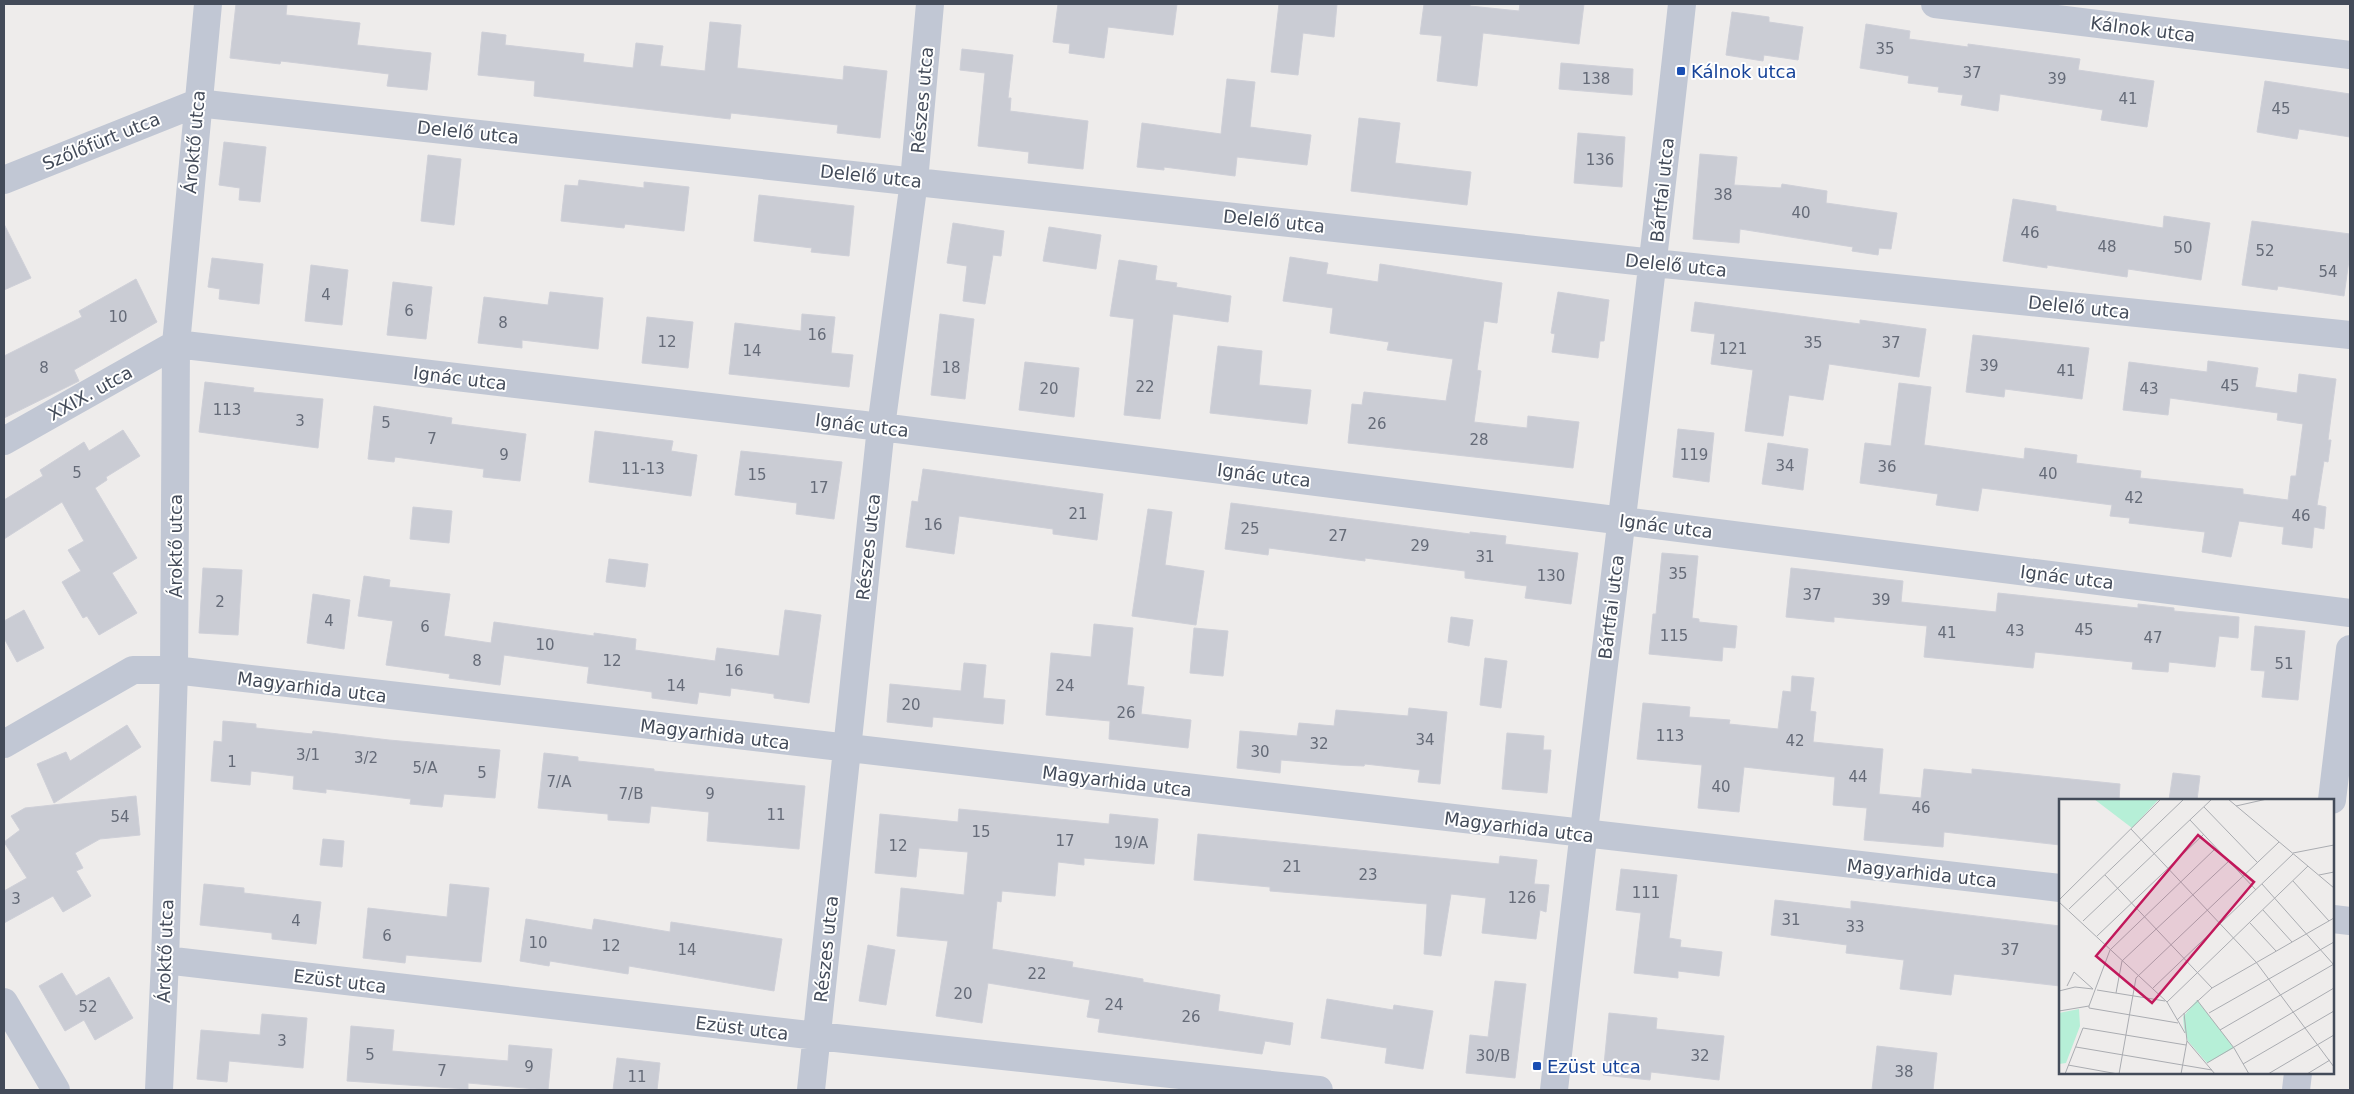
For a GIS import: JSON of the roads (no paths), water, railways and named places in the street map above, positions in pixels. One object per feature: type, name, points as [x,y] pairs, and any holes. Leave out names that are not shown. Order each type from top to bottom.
[{"type":"street","name":"Ároktő utca","points":[[159,1090],[166,960],[174,670],[176,344],[197,103],[208,4]]},
{"type":"street","name":"Részes utca","points":[[811,1090],[881,427],[914,181],[930,4]]},
{"type":"street","name":"Bártfai utca","points":[[1554,1090],[1582,834],[1654,263],[1682,4]]},
{"type":"street","name":"Kálnok utca","points":[[1935,4],[2350,55]]},
{"type":"street","name":"Szőlőfürt utca","points":[[4,180],[197,103]]},
{"type":"street","name":"Delelő utca","points":[[197,103],[1654,263],[2350,335]]},
{"type":"street","name":"Ignác utca","points":[[176,344],[881,427],[2350,613]]},
{"type":"street","name":"XXIX. utca","points":[[4,441],[176,344]]},
{"type":"street","points":[[2332,799],[2350,649]]},
{"type":"street","name":"Magyarhida utca","points":[[4,744],[133,670],[174,670],[846,750],[2059,888]]},
{"type":"street","points":[[2334,919],[2350,921]]},
{"type":"street","name":"Ezüst utca","points":[[166,960],[817,1036],[1319,1090]]},
{"type":"street","points":[[4,1002],[56,1090]]},
{"type":"street","points":[[2296,1090],[2298,1074]]},
{"type":"place","name":"Kálnok utca","points":[[1681,71]]},
{"type":"place","name":"Ezüst utca","points":[[1537,1066]]}]
